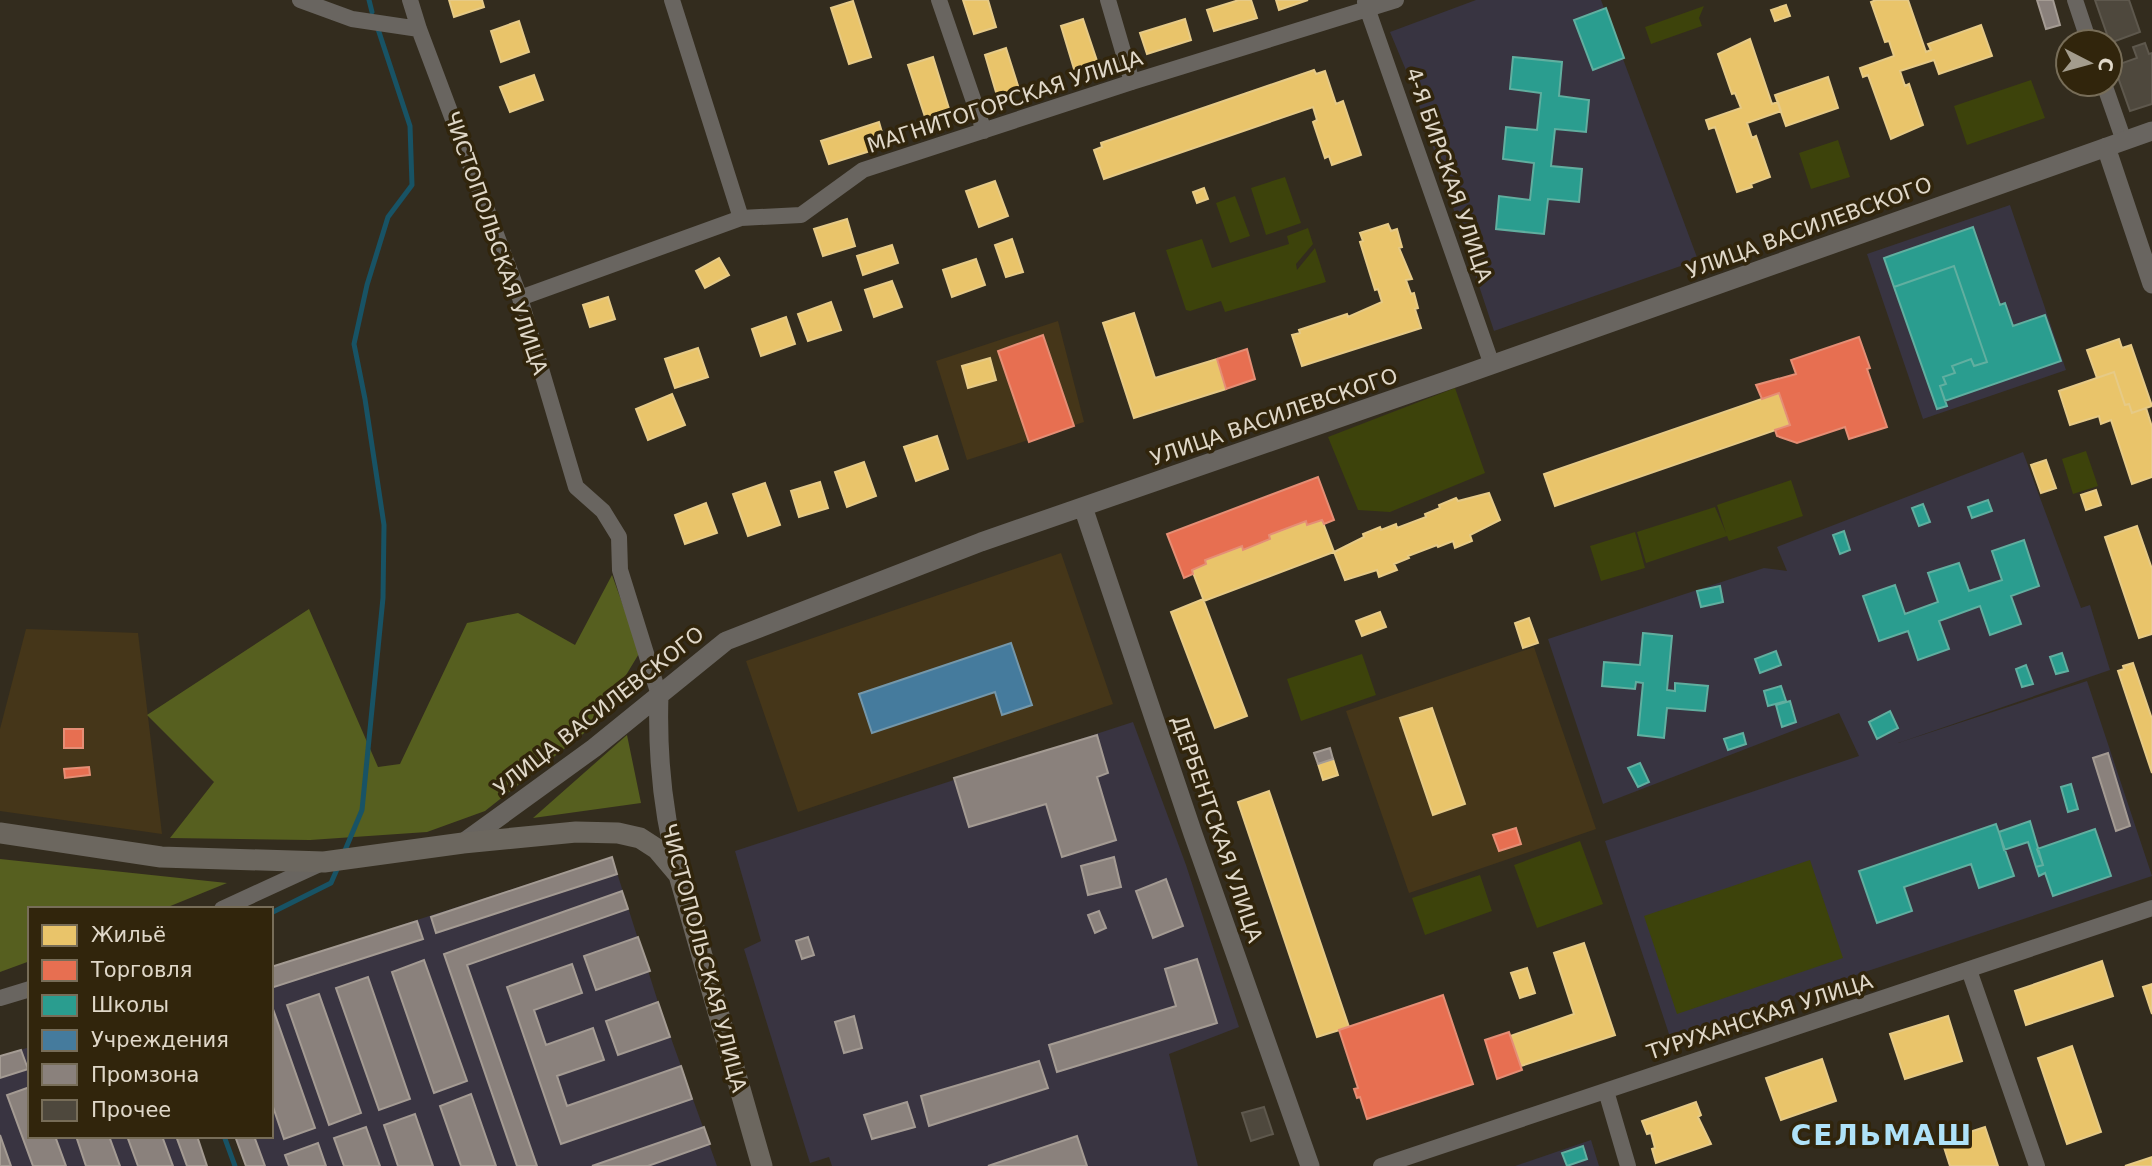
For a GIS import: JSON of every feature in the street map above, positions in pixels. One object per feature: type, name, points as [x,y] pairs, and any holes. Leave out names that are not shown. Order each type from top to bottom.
[{"type":"main road","points":[[0,833],[161,857],[324,862],[463,843],[576,832],[618,833],[640,838],[657,849],[679,875]]},
{"type":"main road","name":"ЧИСТОПОЛЬСКАЯ УЛИЦА","points":[[679,875],[762,1166]]},
{"type":"street","points":[[300,0],[352,19],[419,29]]},
{"type":"street","name":"ЧИСТОПОЛЬСКАЯ УЛИЦА","points":[[411,0],[419,29],[520,298],[576,487],[603,511],[619,537],[620,570],[659,695],[657,742],[668,834],[679,875]]},
{"type":"street","points":[[672,0],[741,218]]},
{"type":"street","points":[[939,0],[984,131]]},
{"type":"street","points":[[1108,0],[1132,82]]},
{"type":"street","name":"МАГНИТОГОРСКАЯ УЛИЦА","points":[[520,298],[741,218],[801,215],[863,170],[1366,5],[1396,0]]},
{"type":"street","points":[[2075,0],[2084,28]]},
{"type":"street","name":"4-Я БИРСКАЯ УЛИЦА","points":[[1366,5],[1492,365]]},
{"type":"street","points":[[2107,98],[2115,144],[2152,284]]},
{"type":"street","name":"УЛИЦА ВАСИЛЕВСКОГО","points":[[463,843],[594,748],[726,641],[981,542],[1492,365],[2152,131]]},
{"type":"street","name":"ДЕРБЕНТСКАЯ УЛИЦА","points":[[1083,507],[1193,834],[1310,1166]]},
{"type":"street","points":[[226,907],[324,862]]},
{"type":"street","name":"ТУРУХАНСКАЯ УЛИЦА","points":[[1381,1166],[2152,908]]},
{"type":"street","points":[[1969,970],[2037,1166]]},
{"type":"street","points":[[0,998],[28,990]]},
{"type":"street","points":[[1606,1091],[1628,1166]]},
{"type":"shaded area","points":[[1476,0],[1601,0],[1698,260],[1494,331],[1413,87],[1390,32]]},
{"type":"shaded area","points":[[2010,205],[2066,370],[1923,419],[1867,254]]},
{"type":"shaded area","points":[[1058,321],[1084,422],[967,460],[936,361]]},
{"type":"shaded area","points":[[2023,452],[2081,608],[2090,605],[2110,670],[1898,743],[2087,681],[2152,876],[1670,1037],[1605,841],[1859,756],[1839,713],[1603,804],[1548,639],[1764,568],[1787,571],[1777,547]]},
{"type":"shaded area","points":[[1061,553],[1113,704],[798,812],[746,661]]},
{"type":"shaded area","points":[[26,629],[138,633],[162,834],[0,811],[0,729]]},
{"type":"shaded area","points":[[1534,647],[1596,829],[1409,893],[1346,711]]},
{"type":"shaded area","points":[[1133,722],[1186,865],[1239,1027],[1169,1054],[1198,1166],[832,1166],[829,1157],[810,1163],[744,949],[761,941],[735,851]]},
{"type":"shaded area","points":[[612,857],[658,1002],[717,1166],[246,1166],[236,1138],[273,1138],[273,966]]},
{"type":"shaded area","points":[[28,1048],[28,1138],[198,1138],[207,1166],[0,1166],[0,1056]]},
{"type":"shaded area","points":[[1591,1140],[1599,1166],[1515,1166]]},
{"type":"green space","points":[[1704,6],[1699,18],[1702,26],[1651,44],[1645,27]]},
{"type":"green space","points":[[2031,80],[2045,118],[1967,145],[1954,106]]},
{"type":"green space","points":[[1838,140],[1850,177],[1811,189],[1799,153]]},
{"type":"green space","points":[[1285,177],[1301,223],[1266,235],[1251,188]]},
{"type":"green space","points":[[1235,196],[1250,236],[1230,243],[1216,203]]},
{"type":"green space","points":[[1308,228],[1313,244],[1296,264],[1297,270],[1315,248],[1326,282],[1225,312],[1221,301],[1186,310],[1166,250],[1202,239],[1212,268],[1289,244],[1287,236]]},
{"type":"green space","points":[[1455,388],[1485,473],[1390,512],[1358,510],[1328,437]]},
{"type":"green space","points":[[2086,451],[2098,486],[2073,494],[2062,459]]},
{"type":"green space","points":[[1791,480],[1803,516],[1729,541],[1727,536],[1646,563],[1637,532],[1715,507],[1726,533],[1717,505]]},
{"type":"green space","points":[[1635,532],[1645,568],[1601,581],[1590,546]]},
{"type":"green space","points":[[612,575],[640,652],[597,723],[485,811],[427,832],[310,840],[170,838],[214,782],[147,715],[309,609],[378,767],[400,764],[467,623],[518,613],[575,645]]},
{"type":"green space","points":[[1362,654],[1376,695],[1301,721],[1287,679]]},
{"type":"green space","points":[[627,735],[641,803],[533,818]]},
{"type":"green space","points":[[1580,841],[1603,904],[1537,928],[1514,865]]},
{"type":"green space","points":[[0,859],[227,883],[168,907],[28,907],[28,962],[0,972]]},
{"type":"green space","points":[[1810,860],[1843,958],[1677,1014],[1644,916]]},
{"type":"green space","points":[[1480,875],[1492,911],[1425,935],[1412,898]]},
{"type":"building: Жильё","points":[[449,0],[482,0],[484,7],[454,17]]},
{"type":"building: Жильё","points":[[963,0],[988,0],[996,27],[974,34]]},
{"type":"building: Жильё","points":[[1239,0],[1251,0],[1257,18],[1214,31],[1207,10]]},
{"type":"building: Жильё","points":[[1276,0],[1308,0],[1279,10]]},
{"type":"building: Жильё","points":[[1908,0],[1926,52],[1931,50],[1928,44],[1981,25],[1992,56],[1939,74],[1934,60],[1900,71],[1905,86],[1909,84],[1923,125],[1891,139],[1868,75],[1863,77],[1860,68],[1894,56],[1889,41],[1885,42],[1871,2]]},
{"type":"building: Жильё","points":[[853,1],[871,57],[849,64],[831,8]]},
{"type":"building: Жильё","points":[[1786,5],[1790,16],[1775,21],[1771,10]]},
{"type":"building: Жильё","points":[[1083,19],[1097,61],[1074,69],[1061,26]]},
{"type":"building: Жильё","points":[[1185,19],[1191,40],[1147,54],[1140,33]]},
{"type":"building: Жильё","points":[[519,21],[529,52],[501,62],[491,31]]},
{"type":"building: Жильё","points":[[1750,39],[1772,104],[1778,102],[1781,111],[1747,123],[1752,138],[1756,136],[1770,177],[1737,192],[1715,127],[1709,129],[1706,120],[1741,108],[1735,93],[1732,94],[1718,54]]},
{"type":"building: Жильё","points":[[1006,48],[1020,92],[998,99],[985,55]]},
{"type":"building: Жильё","points":[[933,57],[951,115],[927,123],[908,65]]},
{"type":"building: Жильё","points":[[1314,70],[1316,74],[1325,71],[1336,104],[1343,101],[1361,155],[1332,165],[1329,156],[1325,158],[1313,122],[1317,120],[1313,107],[1104,179],[1094,150],[1102,147],[1101,143]]},
{"type":"building: Жильё","points":[[534,75],[543,100],[510,112],[500,87]]},
{"type":"building: Жильё","points":[[1828,77],[1838,108],[1786,126],[1775,95]]},
{"type":"building: Жильё","points":[[879,122],[886,146],[829,164],[821,141]]},
{"type":"building: Жильё","points":[[995,181],[1008,216],[979,227],[966,191]]},
{"type":"building: Жильё","points":[[1204,188],[1208,199],[1197,203],[1193,192]]},
{"type":"building: Жильё","points":[[847,219],[855,246],[823,256],[814,229]]},
{"type":"building: Жильё","points":[[1388,224],[1391,231],[1397,229],[1402,247],[1399,248],[1412,279],[1406,280],[1411,294],[1414,293],[1418,308],[1415,309],[1421,328],[1302,366],[1292,335],[1300,333],[1299,330],[1347,314],[1348,317],[1382,302],[1378,289],[1375,290],[1360,242],[1363,241],[1360,233]]},
{"type":"building: Жильё","points":[[1012,239],[1023,272],[1006,277],[995,245]]},
{"type":"building: Жильё","points":[[892,245],[898,263],[863,275],[857,256]]},
{"type":"building: Жильё","points":[[719,258],[729,275],[705,288],[696,271]]},
{"type":"building: Жильё","points":[[976,259],[985,285],[952,297],[943,270]]},
{"type":"building: Жильё","points":[[892,281],[902,307],[874,317],[865,290]]},
{"type":"building: Жильё","points":[[608,297],[615,319],[590,327],[583,305]]},
{"type":"building: Жильё","points":[[831,302],[841,330],[808,341],[798,314]]},
{"type":"building: Жильё","points":[[1134,313],[1155,378],[1217,359],[1226,389],[1134,418],[1103,323]]},
{"type":"building: Жильё","points":[[786,317],[795,344],[761,356],[752,329]]},
{"type":"building: Жильё","points":[[2119,339],[2122,348],[2131,345],[2152,406],[2132,413],[2129,404],[2125,405],[2114,372],[2097,378],[2087,350]]},
{"type":"building: Жильё","points":[[698,348],[708,377],[675,388],[665,359]]},
{"type":"building: Жильё","points":[[990,358],[996,380],[968,388],[962,366]]},
{"type":"building: Жильё","points":[[2114,372],[2125,405],[2129,404],[2132,413],[2146,408],[2152,427],[2152,477],[2132,484],[2111,420],[2101,424],[2099,416],[2070,425],[2059,391]]},
{"type":"building: Жильё","points":[[1779,393],[1790,425],[1555,506],[1544,474]]},
{"type":"building: Жильё","points":[[672,394],[685,425],[648,440],[636,409]]},
{"type":"building: Жильё","points":[[937,436],[948,469],[916,481],[904,447]]},
{"type":"building: Жильё","points":[[2046,460],[2056,488],[2041,493],[2031,465]]},
{"type":"building: Жильё","points":[[864,462],[876,496],[847,507],[835,472]]},
{"type":"building: Жильё","points":[[820,482],[828,508],[799,517],[791,491]]},
{"type":"building: Жильё","points":[[765,483],[780,525],[748,536],[733,494]]},
{"type":"building: Жильё","points":[[2096,490],[2101,505],[2086,510],[2081,495]]},
{"type":"building: Жильё","points":[[1489,493],[1500,520],[1470,535],[1472,541],[1455,548],[1453,541],[1408,556],[1409,558],[1394,564],[1397,570],[1379,577],[1377,570],[1345,580],[1334,552],[1364,537],[1363,534],[1396,524],[1397,528],[1426,517],[1425,514],[1440,508],[1439,505],[1456,498],[1458,501]]},
{"type":"building: Жильё","points":[[706,503],[717,533],[685,544],[675,515]]},
{"type":"building: Жильё","points":[[1322,520],[1334,552],[1204,601],[1192,570],[1206,564],[1205,560],[1242,546],[1243,550],[1270,539],[1269,535],[1306,521],[1307,525]]},
{"type":"building: Жильё","points":[[2137,526],[2152,569],[2152,634],[2139,638],[2105,537]]},
{"type":"building: Жильё","points":[[1203,599],[1247,716],[1215,728],[1171,612]]},
{"type":"building: Жильё","points":[[1380,612],[1386,627],[1362,636],[1356,621]]},
{"type":"building: Жильё","points":[[1529,618],[1538,643],[1523,648],[1515,623]]},
{"type":"building: Жильё","points":[[2133,663],[2152,719],[2152,773],[2118,671]]},
{"type":"building: Жильё","points":[[1432,708],[1465,804],[1433,815],[1400,718]]},
{"type":"building: Жильё","points":[[1333,759],[1338,775],[1323,780],[1318,764]]},
{"type":"building: Жильё","points":[[1269,791],[1349,1027],[1317,1037],[1238,802]]},
{"type":"building: Жильё","points":[[1584,943],[1615,1035],[1521,1066],[1510,1036],[1574,1014],[1554,953]]},
{"type":"building: Жильё","points":[[2102,961],[2113,996],[2026,1025],[2015,991]]},
{"type":"building: Жильё","points":[[1527,968],[1535,993],[1520,998],[1511,973]]},
{"type":"building: Жильё","points":[[2152,984],[2152,1014],[2143,987]]},
{"type":"building: Жильё","points":[[1948,1016],[1962,1061],[1905,1079],[1890,1034]]},
{"type":"building: Жильё","points":[[2072,1046],[2101,1132],[2067,1144],[2038,1058]]},
{"type":"building: Жильё","points":[[1822,1059],[1836,1101],[1781,1120],[1766,1078]]},
{"type":"building: Жильё","points":[[1696,1102],[1701,1115],[1698,1117],[1711,1144],[1656,1163],[1651,1133],[1647,1134],[1642,1121]]},
{"type":"building: Жильё","points":[[1985,1127],[1998,1166],[1950,1166],[1942,1141]]},
{"type":"building: Жильё","points":[[2152,1157],[2152,1166],[2125,1166]]},
{"type":"building: Торговля","points":[[1043,335],[1074,426],[1029,442],[998,351]]},
{"type":"building: Торговля","points":[[1859,337],[1887,427],[1849,439],[1845,427],[1797,443],[1777,436],[1775,430],[1790,425],[1779,393],[1762,399],[1756,385],[1796,374],[1791,360]]},
{"type":"building: Торговля","points":[[1247,349],[1255,379],[1226,389],[1217,359]]},
{"type":"building: Торговля","points":[[1318,477],[1334,520],[1324,524],[1322,520],[1307,525],[1306,521],[1269,535],[1270,539],[1243,550],[1242,546],[1205,560],[1206,564],[1192,570],[1193,574],[1184,578],[1167,534]]},
{"type":"building: Торговля","points":[[64,729],[83,729],[83,748],[64,748]]},
{"type":"building: Торговля","points":[[89,767],[90,775],[65,778],[64,769]]},
{"type":"building: Торговля","points":[[1516,828],[1521,844],[1499,851],[1493,835]]},
{"type":"building: Торговля","points":[[1443,995],[1473,1084],[1367,1119],[1360,1097],[1357,1098],[1354,1089],[1358,1088],[1339,1030]]},
{"type":"building: Торговля","points":[[1509,1032],[1522,1070],[1497,1079],[1485,1040]]},
{"type":"building: Школы","points":[[1606,8],[1624,58],[1593,70],[1574,20]]},
{"type":"building: Школы","points":[[1513,57],[1562,62],[1559,96],[1589,100],[1586,132],[1555,129],[1551,166],[1582,169],[1579,202],[1548,199],[1544,234],[1496,229],[1499,196],[1530,200],[1534,163],[1503,159],[1506,127],[1537,130],[1541,93],[1510,89]]},
{"type":"building: Школы","points":[[1973,227],[2000,305],[2005,303],[2013,326],[2045,315],[2061,361],[1945,401],[1940,386],[1946,384],[1943,377],[1955,373],[1952,366],[1971,359],[1974,366],[1987,362],[1954,266],[1894,287],[1884,258]]},
{"type":"building: Школы","points":[[1954,266],[1987,362],[1974,366],[1971,359],[1952,366],[1955,373],[1943,377],[1946,384],[1940,386],[1947,406],[1937,409],[1894,287]]},
{"type":"building: Школы","points":[[1988,500],[1992,511],[1972,518],[1968,507]]},
{"type":"building: Школы","points":[[1923,504],[1930,522],[1919,526],[1912,508]]},
{"type":"building: Школы","points":[[1844,531],[1850,550],[1840,554],[1833,535]]},
{"type":"building: Школы","points":[[2024,540],[2039,586],[2011,596],[2021,624],[1990,635],[1980,606],[1939,621],[1949,649],[1918,660],[1908,631],[1879,641],[1863,596],[1895,585],[1905,614],[1938,602],[1928,573],[1959,563],[1969,591],[2002,580],[1992,551]]},
{"type":"building: Школы","points":[[1720,586],[1723,602],[1701,607],[1697,591]]},
{"type":"building: Школы","points":[[1643,633],[1672,636],[1667,690],[1675,691],[1675,683],[1708,686],[1705,711],[1667,708],[1664,738],[1638,735],[1643,683],[1636,682],[1635,689],[1602,686],[1604,662],[1640,665]]},
{"type":"building: Школы","points":[[1776,651],[1781,665],[1760,673],[1755,659]]},
{"type":"building: Школы","points":[[2062,653],[2068,671],[2056,674],[2050,657]]},
{"type":"building: Школы","points":[[2026,665],[2033,684],[2022,687],[2016,669]]},
{"type":"building: Школы","points":[[1781,686],[1786,701],[1768,706],[1764,691]]},
{"type":"building: Школы","points":[[1790,701],[1796,722],[1782,727],[1776,705]]},
{"type":"building: Школы","points":[[1890,711],[1898,728],[1877,739],[1869,722]]},
{"type":"building: Школы","points":[[1743,733],[1746,744],[1728,750],[1724,739]]},
{"type":"building: Школы","points":[[1640,763],[1649,782],[1638,787],[1628,768]]},
{"type":"building: Школы","points":[[2071,784],[2078,809],[2068,812],[2061,787]]},
{"type":"building: Школы","points":[[2030,821],[2043,865],[2036,867],[2028,842],[2004,850],[1999,832]]},
{"type":"building: Школы","points":[[1996,824],[2014,876],[1979,888],[1971,864],[1904,887],[1912,911],[1877,923],[1859,871]]},
{"type":"building: Школы","points":[[2095,829],[2111,876],[2053,896],[2045,873],[2039,876],[2036,867],[2043,865],[2037,849]]},
{"type":"building: Школы","points":[[1583,1146],[1587,1159],[1567,1166],[1562,1153]]},
{"type":"building: Учреждения","points":[[1011,643],[1032,705],[1002,715],[995,692],[872,733],[859,694]]},
{"type":"building: Промзона","points":[[2037,0],[2053,0],[2060,25],[2046,29]]},
{"type":"building: Промзона","points":[[1097,735],[1108,773],[1097,777],[1116,840],[1062,857],[1046,804],[969,827],[954,778]]},
{"type":"building: Промзона","points":[[1330,748],[1333,759],[1318,764],[1314,753]]},
{"type":"building: Промзона","points":[[2108,753],[2130,826],[2116,831],[2093,758]]},
{"type":"building: Промзона","points":[[612,857],[617,874],[436,933],[431,917]]},
{"type":"building: Промзона","points":[[1114,857],[1121,887],[1088,895],[1081,866]]},
{"type":"building: Промзона","points":[[1166,879],[1183,926],[1153,938],[1136,891]]},
{"type":"building: Промзона","points":[[622,891],[628,909],[467,965],[537,1166],[517,1166],[444,954]]},
{"type":"building: Промзона","points":[[1099,911],[1106,928],[1095,933],[1088,915]]},
{"type":"building: Промзона","points":[[417,921],[423,939],[273,987],[273,966]]},
{"type":"building: Промзона","points":[[638,937],[650,971],[596,990],[584,956]]},
{"type":"building: Промзона","points":[[808,937],[814,955],[802,959],[796,941]]},
{"type":"building: Промзона","points":[[1197,959],[1217,1023],[1057,1072],[1049,1045],[1176,1006],[1165,969]]},
{"type":"building: Промзона","points":[[424,960],[467,1081],[434,1093],[392,972]]},
{"type":"building: Промзона","points":[[572,964],[582,993],[534,1010],[546,1045],[593,1028],[604,1060],[557,1076],[567,1106],[681,1066],[692,1099],[561,1144],[507,987]]},
{"type":"building: Промзона","points":[[368,977],[410,1099],[379,1110],[336,988]]},
{"type":"building: Промзона","points":[[319,994],[361,1113],[329,1125],[287,1005]]},
{"type":"building: Промзона","points":[[658,1002],[670,1037],[618,1055],[606,1021]]},
{"type":"building: Промзона","points":[[273,1009],[315,1128],[284,1139],[273,1107]]},
{"type":"building: Промзона","points":[[854,1016],[862,1048],[844,1053],[835,1022]]},
{"type":"building: Промзона","points":[[21,1050],[28,1069],[0,1078],[0,1056]]},
{"type":"building: Промзона","points":[[1039,1061],[1048,1088],[929,1126],[921,1096]]},
{"type":"building: Промзона","points":[[28,1088],[28,1138],[56,1138],[66,1166],[33,1166],[7,1095]]},
{"type":"building: Промзона","points":[[471,1094],[496,1166],[461,1166],[440,1106]]},
{"type":"building: Промзона","points":[[907,1102],[915,1127],[872,1139],[864,1115]]},
{"type":"building: Промзона","points":[[415,1114],[433,1166],[398,1166],[384,1125]]},
{"type":"building: Промзона","points":[[366,1127],[380,1166],[344,1166],[334,1138]]},
{"type":"building: Промзона","points":[[704,1127],[710,1144],[648,1166],[592,1166]]},
{"type":"building: Промзона","points":[[0,1135],[11,1166],[0,1166]]},
{"type":"building: Промзона","points":[[1077,1136],[1087,1166],[988,1166]]},
{"type":"building: Промзона","points":[[77,1138],[110,1138],[120,1166],[86,1166]]},
{"type":"building: Промзона","points":[[128,1138],[163,1138],[173,1166],[138,1166]]},
{"type":"building: Промзона","points":[[177,1138],[198,1138],[207,1166],[187,1166]]},
{"type":"building: Промзона","points":[[236,1138],[255,1138],[265,1166],[246,1166]]},
{"type":"building: Промзона","points":[[318,1143],[326,1166],[289,1166],[285,1155]]},
{"type":"building: Прочее","points":[[2095,0],[2129,0],[2140,32],[2124,38],[2124,28],[2105,28]]},
{"type":"building: Прочее","points":[[2145,43],[2149,54],[2152,53],[2152,104],[2130,111],[2124,94],[2124,63],[2137,58],[2133,47]]},
{"type":"building: Прочее","points":[[1264,1107],[1273,1134],[1251,1141],[1242,1113]]},
{"type":"waterway","points":[[369,0],[372,12]]},
{"type":"waterway","points":[[343,855],[362,810],[383,598],[384,525],[354,344],[367,285],[388,217],[412,185],[410,126],[377,26]]},
{"type":"waterway","points":[[273,912],[331,883],[338,867]]},
{"type":"waterway","points":[[225,1138],[235,1166]]},
{"type":"district","name":"СЕЛЬМАШ","points":[[1882,1135]]}]
